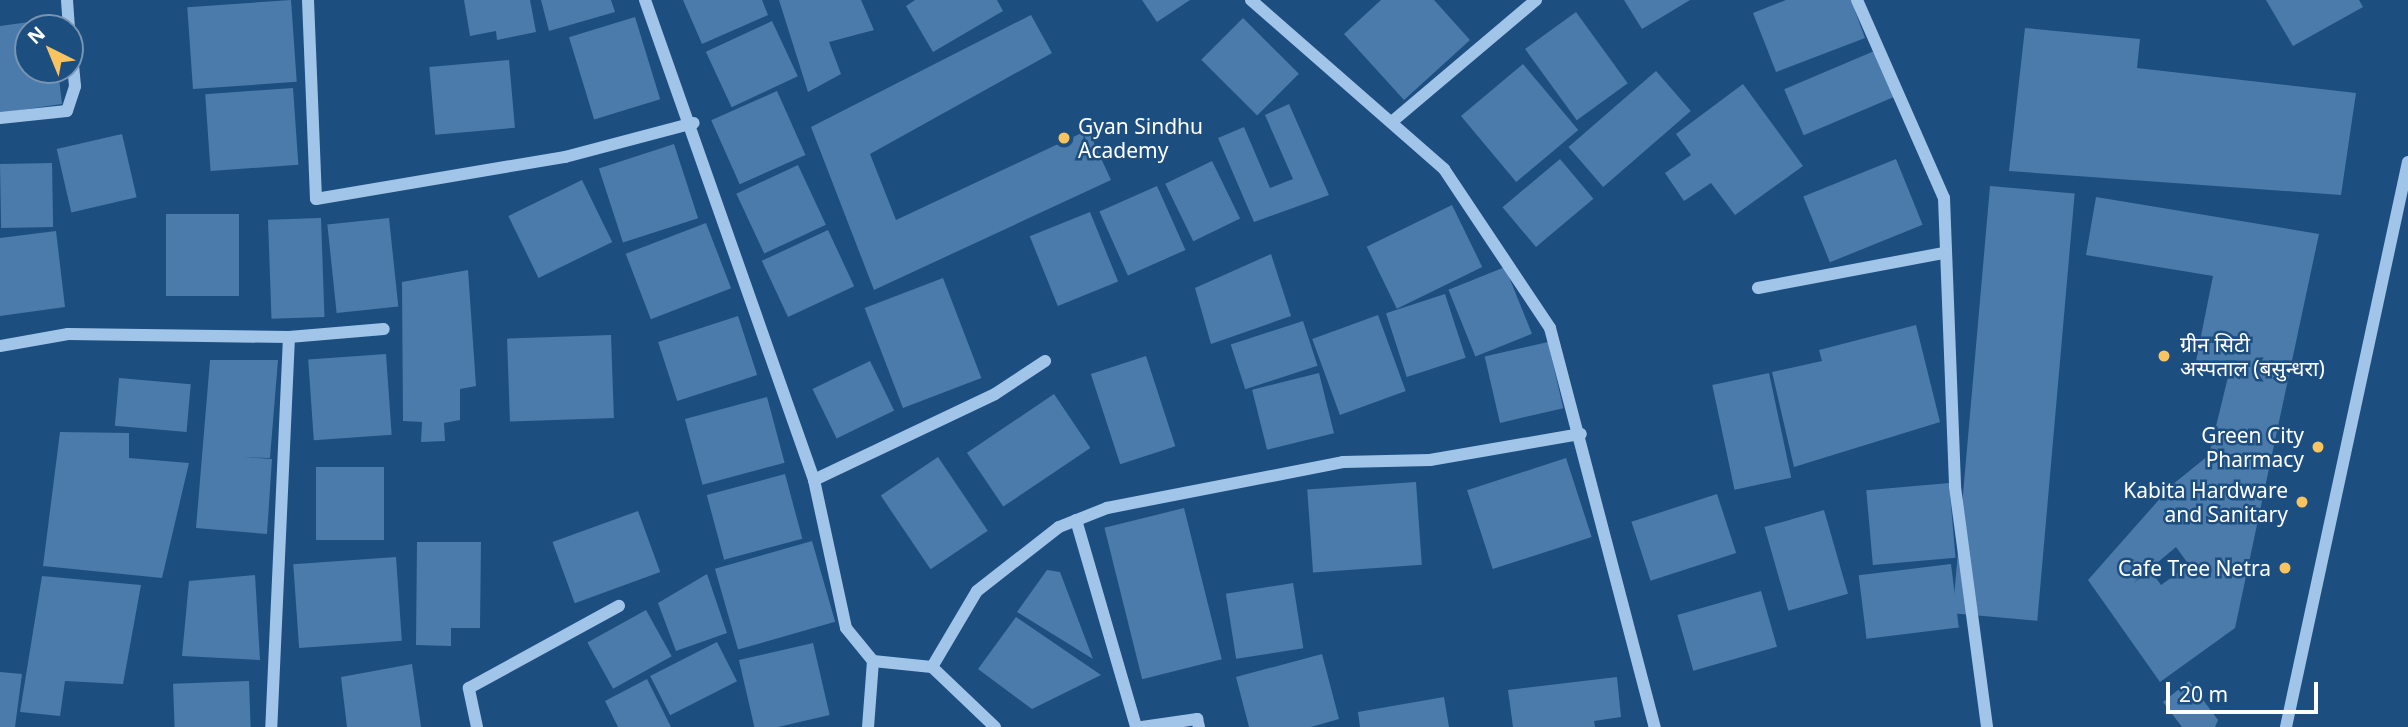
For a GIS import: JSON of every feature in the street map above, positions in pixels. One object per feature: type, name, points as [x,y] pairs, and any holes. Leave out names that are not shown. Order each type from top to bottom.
[{"type":"street","points":[[307,0],[316,200],[565,157],[694,123]]},
{"type":"street","points":[[645,0],[694,123],[814,480],[846,628],[873,661],[868,727]]},
{"type":"street","points":[[1251,0],[1394,120],[1444,169],[1550,328],[1581,434],[1655,727]]},
{"type":"street","points":[[1394,120],[1536,0]]},
{"type":"street","points":[[1857,0],[1944,198],[1942,253],[1955,487],[1987,727]]},
{"type":"street","points":[[0,118],[67,111],[75,84]]},
{"type":"street","points":[[2286,727],[2408,162]]},
{"type":"street","points":[[1758,288],[1942,253]]},
{"type":"street","points":[[0,346],[68,334],[289,337],[384,329]]},
{"type":"street","points":[[271,727],[289,337]]},
{"type":"street","points":[[814,480],[995,394],[1045,361]]},
{"type":"street","points":[[932,667],[976,591],[1076,520],[1107,508],[1343,462],[1430,460],[1581,434]]},
{"type":"street","points":[[1076,520],[1136,727]]},
{"type":"street","points":[[477,727],[469,688],[619,606]]},
{"type":"street","points":[[873,661],[932,667],[995,727]]},
{"type":"street","points":[[1142,727],[1197,719],[1199,727]]},
{"type":"building","points":[[291,0],[297,82],[193,89],[187,7]]},
{"type":"building","points":[[464,0],[530,0],[536,32],[497,40],[496,31],[470,36]]},
{"type":"building","points":[[541,0],[611,0],[615,12],[549,31]]},
{"type":"building","points":[[683,0],[762,0],[768,15],[702,44]]},
{"type":"building","points":[[779,0],[861,0],[874,30],[829,42],[841,74],[808,92]]},
{"type":"building","points":[[915,0],[997,0],[1003,11],[933,52],[906,6]]},
{"type":"building","points":[[1142,0],[1190,0],[1157,22]]},
{"type":"building","points":[[1381,0],[1434,0],[1470,40],[1404,100],[1344,34]]},
{"type":"building","points":[[1624,0],[1690,0],[1642,29]]},
{"type":"building","points":[[1786,0],[1851,0],[1865,38],[1776,72],[1753,13]]},
{"type":"building","points":[[2266,0],[2359,0],[2363,7],[2293,46]]},
{"type":"building","points":[[1576,12],[1628,83],[1577,120],[1525,49]]},
{"type":"building","points":[[1031,15],[1052,53],[870,154],[896,220],[1088,130],[1111,180],[874,290],[811,127]]},
{"type":"building","points":[[635,17],[660,99],[594,119],[569,37]]},
{"type":"building","points":[[1243,18],[1299,74],[1257,116],[1201,60]]},
{"type":"building","points":[[772,21],[798,76],[732,107],[706,52]]},
{"type":"building","points":[[14,24],[14,84],[60,84],[62,104],[0,113],[0,26]]},
{"type":"building","points":[[2025,28],[2140,39],[2137,68],[2356,93],[2341,195],[2009,171]]},
{"type":"building","points":[[1879,49],[1899,95],[1804,135],[1784,89]]},
{"type":"building","points":[[509,60],[515,128],[435,135],[429,67]]},
{"type":"building","points":[[1523,64],[1578,130],[1516,182],[1461,116]]},
{"type":"building","points":[[1656,71],[1691,111],[1603,187],[1568,147]]},
{"type":"building","points":[[1743,84],[1803,166],[1735,215],[1711,183],[1684,201],[1665,173],[1691,155],[1676,134]]},
{"type":"building","points":[[293,88],[298,165],[211,171],[205,94]]},
{"type":"building","points":[[777,91],[805,155],[740,184],[711,120]]},
{"type":"building","points":[[1289,104],[1329,195],[1254,222],[1218,138],[1244,127],[1270,188],[1293,179],[1265,115]]},
{"type":"building","points":[[122,134],[137,197],[71,212],[57,149]]},
{"type":"building","points":[[674,144],[698,218],[623,243],[599,168]]},
{"type":"building","points":[[1560,159],[1593,199],[1536,247],[1503,207]]},
{"type":"building","points":[[1896,159],[1923,225],[1830,262],[1803,196]]},
{"type":"building","points":[[1212,161],[1240,219],[1193,241],[1165,184]]},
{"type":"building","points":[[52,163],[53,227],[1,228],[0,164]]},
{"type":"building","points":[[798,165],[826,225],[764,254],[736,194]]},
{"type":"building","points":[[582,180],[612,242],[539,278],[508,216]]},
{"type":"building","points":[[1157,186],[1185,250],[1128,276],[1099,212]]},
{"type":"building","points":[[1990,186],[2075,193],[2037,621],[1953,613]]},
{"type":"building","points":[[2096,197],[2319,234],[2235,628],[2160,682],[2088,580],[2172,485],[2209,455],[2228,377],[2194,371],[2213,276],[2086,255]],"holes":[[[2176,547],[2189,565],[2161,585],[2151,571],[2133,583]]]},
{"type":"building","points":[[1452,205],[1482,267],[1397,309],[1367,247]]},
{"type":"building","points":[[1090,212],[1118,282],[1058,306],[1030,236]]},
{"type":"building","points":[[166,214],[239,214],[239,296],[166,296]]},
{"type":"building","points":[[321,218],[324,317],[271,319],[268,220]]},
{"type":"building","points":[[389,218],[398,307],[337,313],[327,224]]},
{"type":"building","points":[[706,223],[731,288],[651,319],[626,254]]},
{"type":"building","points":[[828,230],[854,286],[788,317],[762,261]]},
{"type":"building","points":[[56,231],[65,307],[0,316],[0,238]]},
{"type":"building","points":[[1271,254],[1291,316],[1211,344],[1195,288]]},
{"type":"building","points":[[1505,267],[1532,334],[1475,357],[1448,290]]},
{"type":"building","points":[[468,270],[476,386],[460,389],[460,420],[444,423],[445,441],[421,442],[422,422],[403,421],[402,282]]},
{"type":"building","points":[[943,278],[981,378],[903,408],[865,308]]},
{"type":"building","points":[[1445,294],[1466,358],[1407,377],[1386,313]]},
{"type":"building","points":[[1378,315],[1406,391],[1340,415],[1312,339]]},
{"type":"building","points":[[738,316],[757,375],[677,401],[658,342]]},
{"type":"building","points":[[1303,321],[1318,366],[1245,389],[1231,344]]},
{"type":"building","points":[[1916,325],[1940,422],[1794,467],[1772,372],[1822,361],[1819,350]]},
{"type":"building","points":[[611,335],[614,418],[510,422],[507,339]]},
{"type":"building","points":[[1548,342],[1563,408],[1500,423],[1485,357]]},
{"type":"building","points":[[386,354],[392,435],[314,440],[308,359]]},
{"type":"building","points":[[1146,356],[1175,446],[1120,464],[1091,374]]},
{"type":"building","points":[[210,360],[278,360],[270,458],[243,457],[272,459],[267,534],[196,528]]},
{"type":"building","points":[[870,361],[894,410],[837,438],[812,389]]},
{"type":"building","points":[[1319,373],[1334,433],[1267,450],[1252,390]]},
{"type":"building","points":[[1769,373],[1791,478],[1735,490],[1712,385]]},
{"type":"building","points":[[119,378],[191,384],[187,432],[115,426]]},
{"type":"building","points":[[1054,394],[1090,448],[1003,507],[967,453]]},
{"type":"building","points":[[767,397],[785,463],[702,485],[685,419]]},
{"type":"building","points":[[60,432],[129,433],[129,458],[189,463],[162,578],[43,566]]},
{"type":"building","points":[[938,457],[988,531],[931,569],[881,496]]},
{"type":"building","points":[[1566,458],[1592,537],[1493,569],[1467,490]]},
{"type":"building","points":[[316,467],[384,467],[384,540],[316,540]]},
{"type":"building","points":[[785,474],[802,539],[724,560],[707,495]]},
{"type":"building","points":[[1416,482],[1422,565],[1313,572],[1307,490]]},
{"type":"building","points":[[1949,483],[1956,558],[1873,565],[1866,490]]},
{"type":"building","points":[[1717,494],[1736,553],[1651,581],[1631,522]]},
{"type":"building","points":[[1184,508],[1222,659],[1142,679],[1104,528]]},
{"type":"building","points":[[1824,510],[1848,594],[1788,611],[1764,527]]},
{"type":"building","points":[[638,511],[660,572],[575,603],[552,542]]},
{"type":"building","points":[[812,541],[835,622],[738,650],[715,569]]},
{"type":"building","points":[[417,542],[481,542],[480,628],[451,628],[451,646],[416,645]]},
{"type":"building","points":[[396,557],[402,641],[299,648],[293,564]]},
{"type":"building","points":[[1951,564],[1959,628],[1866,639],[1859,575]]},
{"type":"building","points":[[1047,570],[1060,572],[1093,659],[1017,612]]},
{"type":"building","points":[[707,574],[727,633],[676,651],[658,603]]},
{"type":"building","points":[[255,575],[260,660],[182,656],[189,581]]},
{"type":"building","points":[[42,576],[141,585],[123,684],[65,681],[60,716],[20,712]]},
{"type":"building","points":[[1293,583],[1303,648],[1236,659],[1226,594]]},
{"type":"building","points":[[1761,591],[1777,647],[1693,671],[1677,615]]},
{"type":"building","points":[[646,610],[672,656],[613,689],[587,642]]},
{"type":"building","points":[[1016,617],[1101,675],[1032,709],[978,669]]},
{"type":"building","points":[[717,642],[737,681],[670,715],[650,676]]},
{"type":"building","points":[[813,643],[830,715],[778,727],[754,727],[739,660]]},
{"type":"building","points":[[1322,654],[1339,719],[1311,727],[1249,727],[1236,677]]},
{"type":"building","points":[[412,664],[421,727],[347,727],[341,677]]},
{"type":"building","points":[[0,672],[22,674],[15,727],[0,727]]},
{"type":"building","points":[[1617,677],[1621,717],[1594,721],[1595,727],[1513,727],[1508,690]]},
{"type":"building","points":[[647,679],[671,727],[618,727],[605,701]]},
{"type":"building","points":[[249,681],[251,727],[175,727],[173,684]]},
{"type":"building","points":[[2189,681],[2218,720],[2215,727],[2182,727],[2163,702]]},
{"type":"building","points":[[1444,697],[1449,727],[1360,727],[1358,712]]},
{"type":"place","name":"Gyan Sindhu Academy","points":[[1064,138]]},
{"type":"place","name":"ग्रीन सिटी अस्पताल (बसुन्धरा)","points":[[2164,356]]},
{"type":"place","name":"Green City Pharmacy","points":[[2318,447]]},
{"type":"place","name":"Kabita Hardware and Sanitary","points":[[2302,502]]},
{"type":"place","name":"Cafe Tree Netra","points":[[2285,568]]}]
